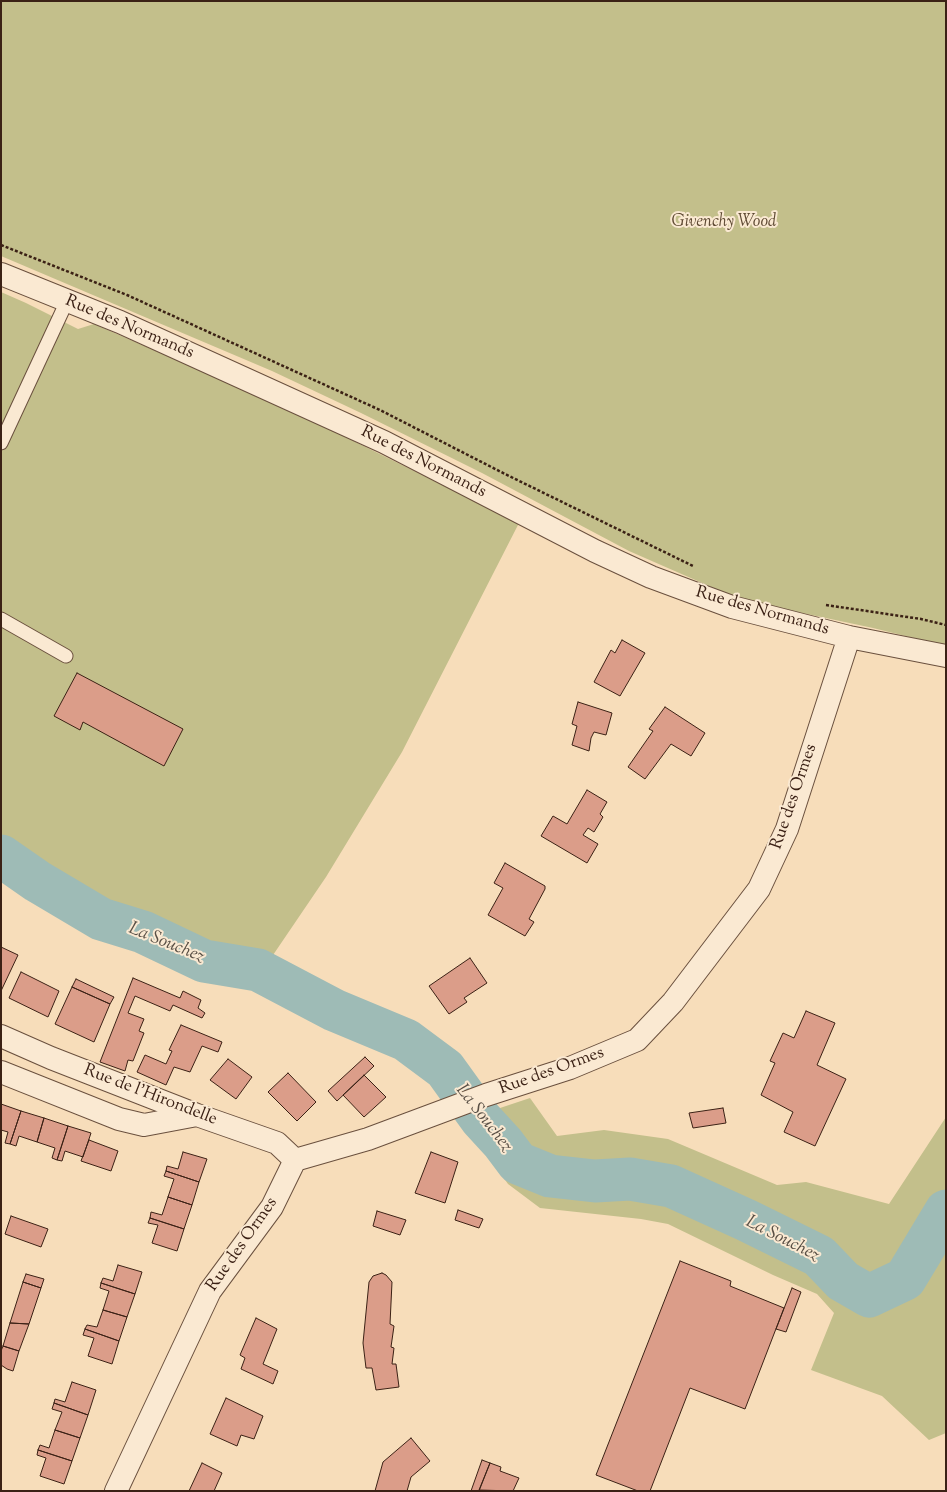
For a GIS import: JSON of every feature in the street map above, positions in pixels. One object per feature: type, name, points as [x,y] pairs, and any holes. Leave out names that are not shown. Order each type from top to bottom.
[{"type":"street","name":"Rue des Normands","points":[[1,274],[120,322],[384,442],[595,551],[651,577],[732,607],[849,637],[946,656]]},
{"type":"street","name":"Rue des Ormes","points":[[116,1491],[210,1291],[272,1207],[295,1160],[368,1139],[486,1095],[570,1068],[637,1040],[673,1002],[759,889],[787,829],[849,637]]},
{"type":"street","name":"Rue de l'Hirondelle","points":[[1,1036],[51,1058],[277,1143],[295,1160]]},
{"type":"street","points":[[1,1072],[119,1119],[144,1125],[197,1114]]},
{"type":"lane","points":[[1,443],[67,301]]},
{"type":"lane","points":[[1,619],[66,656]]},
{"type":"path","points":[[1,245],[127,295],[380,410],[505,474],[700,568]]},
{"type":"path","points":[[826,605],[921,619],[946,625]]},
{"type":"green space","name":"Givenchy Wood","points":[[1,1],[946,1],[946,646],[873,628],[741,600],[629,551],[482,473],[272,371],[1,256]]},
{"type":"green space","points":[[1,292],[78,329],[94,324],[289,409],[519,523],[402,752],[326,877],[271,958],[258,966],[207,954],[147,928],[103,913],[25,862],[1,836]]},
{"type":"green space","points":[[530,1098],[557,1136],[604,1130],[668,1139],[777,1185],[806,1182],[889,1204],[946,1117],[946,1433],[929,1440],[882,1396],[811,1370],[834,1313],[817,1294],[773,1275],[668,1224],[641,1219],[540,1208],[508,1184],[465,1123],[491,1111]]},
{"type":"building","points":[[622,640],[645,653],[620,696],[594,682],[611,650],[615,653]]},
{"type":"building","points":[[77,673],[183,729],[164,766],[83,722],[80,730],[54,716]]},
{"type":"building","points":[[578,702],[612,713],[606,735],[594,732],[591,738],[589,751],[572,745],[577,726],[572,724]]},
{"type":"building","points":[[665,707],[705,733],[691,756],[671,744],[645,779],[628,767],[653,731],[649,729]]},
{"type":"building","points":[[587,790],[607,802],[600,814],[603,817],[594,832],[588,828],[583,835],[598,844],[587,863],[541,836],[553,816],[567,824]]},
{"type":"building","points":[[505,863],[545,886],[545,889],[529,919],[534,922],[525,936],[488,915],[503,888],[494,883]]},
{"type":"building","points":[[1,947],[18,955],[1,991]]},
{"type":"building","points":[[470,958],[487,983],[464,998],[467,1002],[449,1014],[429,986]]},
{"type":"building","points":[[21,972],[59,991],[48,1017],[9,998]]},
{"type":"building","points":[[133,978],[180,998],[183,991],[201,1000],[198,1008],[205,1013],[202,1018],[173,1005],[170,1011],[135,996],[128,1013],[144,1019],[139,1031],[144,1033],[133,1061],[128,1060],[125,1071],[100,1062]]},
{"type":"building","points":[[76,979],[114,997],[110,1004],[72,987]]},
{"type":"building","points":[[72,987],[110,1004],[94,1042],[55,1024]]},
{"type":"building","points":[[806,1011],[835,1023],[817,1065],[846,1079],[815,1146],[784,1132],[793,1112],[761,1095],[775,1063],[770,1061],[783,1033],[794,1038]]},
{"type":"building","points":[[181,1025],[222,1042],[218,1052],[202,1046],[190,1072],[174,1067],[166,1085],[137,1072],[145,1055],[166,1064],[172,1051],[169,1050]]},
{"type":"building","points":[[365,1057],[374,1066],[337,1101],[328,1091]]},
{"type":"building","points":[[228,1059],[252,1077],[236,1099],[210,1080]]},
{"type":"building","points":[[288,1073],[316,1102],[297,1121],[268,1092]]},
{"type":"building","points":[[364,1075],[386,1097],[364,1117],[343,1095]]},
{"type":"building","points":[[1,1104],[21,1111],[10,1144],[5,1143],[8,1132],[1,1130]]},
{"type":"building","points":[[723,1108],[726,1123],[693,1128],[689,1113]]},
{"type":"building","points":[[21,1111],[44,1118],[37,1142],[19,1136],[16,1146],[10,1144]]},
{"type":"building","points":[[44,1118],[68,1126],[57,1160],[52,1158],[55,1148],[37,1142]]},
{"type":"building","points":[[68,1126],[91,1133],[83,1157],[65,1151],[62,1161],[57,1160]]},
{"type":"building","points":[[89,1140],[118,1151],[111,1171],[81,1161]]},
{"type":"building","points":[[183,1152],[207,1159],[199,1182],[166,1171],[167,1166],[178,1169]]},
{"type":"building","points":[[431,1152],[458,1162],[445,1203],[415,1193]]},
{"type":"building","points":[[166,1171],[199,1182],[192,1205],[168,1197],[174,1179],[164,1176]]},
{"type":"building","points":[[168,1197],[192,1205],[184,1229],[150,1218],[151,1212],[162,1215]]},
{"type":"building","points":[[458,1210],[483,1219],[479,1228],[455,1220]]},
{"type":"building","points":[[377,1211],[406,1220],[400,1235],[373,1226]]},
{"type":"building","points":[[11,1216],[48,1229],[41,1247],[5,1234]]},
{"type":"building","points":[[150,1218],[184,1229],[177,1251],[152,1243],[158,1225],[148,1223]]},
{"type":"building","points":[[680,1261],[731,1281],[730,1286],[784,1308],[745,1409],[690,1388],[650,1491],[638,1491],[596,1475]]},
{"type":"building","points":[[118,1265],[142,1272],[135,1294],[101,1283],[103,1278],[113,1281]]},
{"type":"building","points":[[382,1273],[392,1282],[390,1324],[394,1326],[391,1347],[394,1348],[392,1364],[396,1364],[399,1387],[376,1390],[372,1368],[366,1368],[363,1343],[369,1282],[373,1276]]},
{"type":"building","points":[[26,1274],[44,1279],[41,1288],[23,1282]]},
{"type":"building","points":[[23,1282],[41,1288],[29,1324],[10,1323]]},
{"type":"building","points":[[101,1283],[135,1294],[127,1317],[103,1310],[109,1291],[100,1288]]},
{"type":"building","points":[[792,1288],[801,1292],[786,1332],[776,1329]]},
{"type":"building","points":[[103,1310],[127,1317],[119,1341],[85,1329],[87,1325],[97,1327]]},
{"type":"building","points":[[256,1318],[277,1329],[263,1364],[278,1371],[273,1384],[241,1369],[245,1358],[240,1355]]},
{"type":"building","points":[[10,1323],[29,1324],[19,1351],[3,1346]]},
{"type":"building","points":[[85,1329],[119,1341],[112,1364],[88,1356],[94,1338],[83,1335]]},
{"type":"building","points":[[3,1346],[19,1351],[13,1371],[1,1365],[1,1351]]},
{"type":"building","points":[[72,1382],[96,1390],[88,1415],[54,1403],[55,1399],[65,1402]]},
{"type":"building","points":[[226,1398],[263,1416],[254,1439],[241,1435],[237,1446],[210,1434]]},
{"type":"building","points":[[54,1403],[88,1415],[80,1438],[55,1430],[62,1412],[52,1409]]},
{"type":"building","points":[[55,1430],[80,1438],[72,1461],[38,1450],[40,1445],[49,1448]]},
{"type":"building","points":[[411,1438],[430,1461],[411,1477],[407,1491],[375,1491],[383,1462]]},
{"type":"building","points":[[38,1450],[72,1461],[64,1484],[40,1476],[46,1458],[37,1455]]},
{"type":"building","points":[[482,1460],[490,1463],[479,1491],[471,1491]]},
{"type":"building","points":[[202,1463],[222,1473],[214,1491],[189,1491]]},
{"type":"building","points":[[490,1463],[501,1467],[500,1471],[519,1478],[513,1491],[479,1490]]},
{"type":"waterway","name":"La Souchez","points":[[1,856],[37,881],[101,919],[143,932],[204,961],[258,970],[334,1010],[406,1040],[445,1069],[481,1119],[503,1143],[518,1163],[550,1176],[595,1181],[630,1179],[671,1186],[746,1220],[819,1256],[843,1281],[869,1296],[905,1279],[946,1211]]}]
